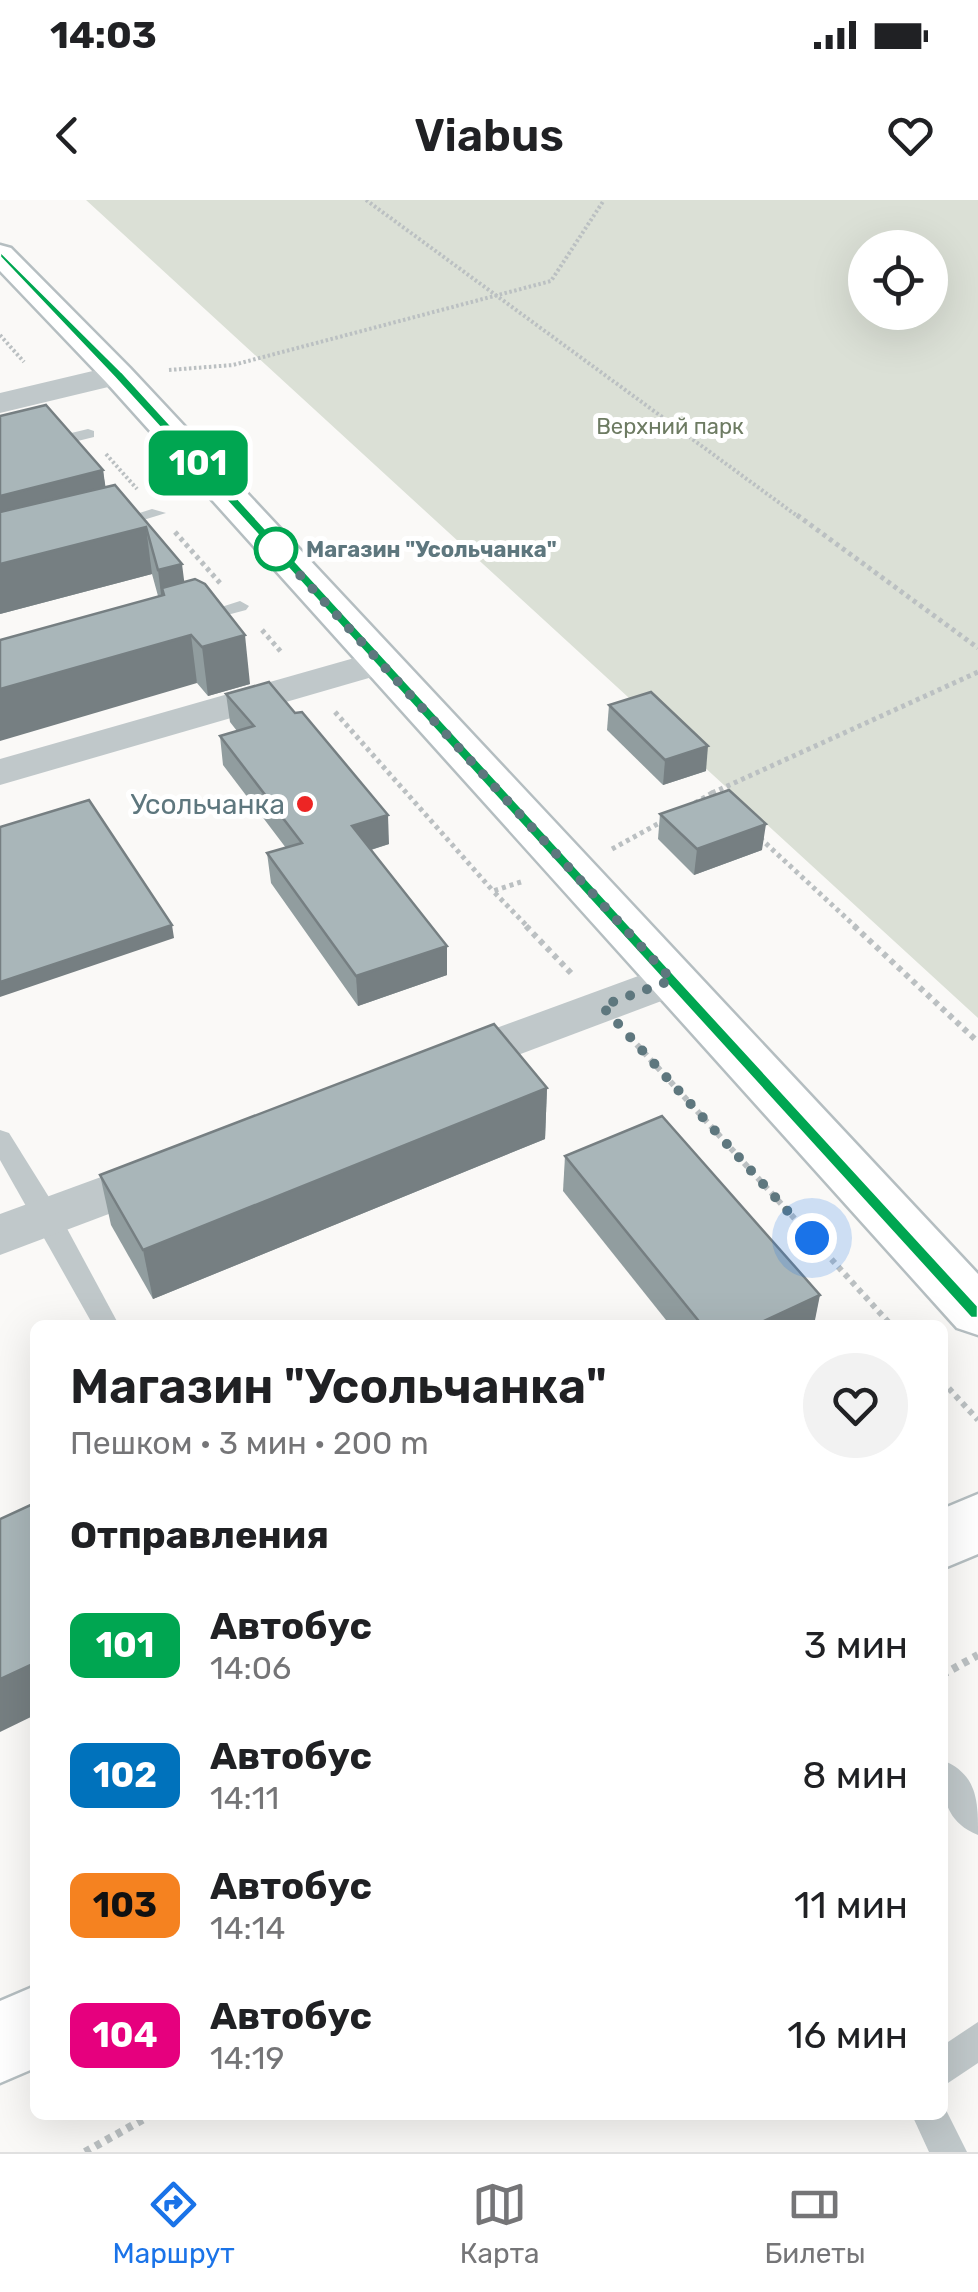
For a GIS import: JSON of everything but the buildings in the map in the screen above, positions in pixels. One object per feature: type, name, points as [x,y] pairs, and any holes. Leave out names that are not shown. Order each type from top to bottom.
[{"type":"street","points":[[0,254],[118,375],[978,1312]]},
{"type":"street","points":[[0,403],[118,375]]},
{"type":"street","points":[[0,772],[379,663]]},
{"type":"street","points":[[399,1083],[672,980]]},
{"type":"street","points":[[0,1235],[214,1154]]},
{"type":"street","points":[[948,1538],[978,1522]]},
{"type":"street","points":[[0,2044],[30,2028]]},
{"type":"lane","points":[[0,455],[88,434]]},
{"type":"lane","points":[[88,531],[158,513]]},
{"type":"lane","points":[[166,626],[240,606]]},
{"type":"lane","points":[[0,1139],[48,1217],[103,1320]]},
{"type":"lane","points":[[948,1782],[978,1819]]},
{"type":"lane","points":[[948,2064],[978,2040]]},
{"type":"lane","points":[[933,2120],[949,2152]]},
{"type":"path","points":[[366,200],[978,648]]},
{"type":"path","points":[[118,375],[233,365],[551,281],[604,200]]},
{"type":"path","points":[[0,345],[9,345]]},
{"type":"path","points":[[595,859],[794,752],[978,672]]},
{"type":"path","points":[[712,793],[726,806]]},
{"type":"path","points":[[754,833],[978,1042]]},
{"type":"path","points":[[526,881],[493,890],[887,1320]]},
{"type":"path","points":[[948,1388],[978,1420]]},
{"type":"path","points":[[948,1671],[978,1655]]},
{"type":"path","points":[[85,2152],[142,2120]]},
{"type":"green space","name":"Верхний парк","points":[[86,200],[978,200],[978,1018]]},
{"type":"bus line","name":"101","points":[[0,255],[118,375],[978,1312]]},
{"type":"place","name":"Магазин \"Усольчанка\"","points":[[276,549]]},
{"type":"place","name":"Усольчанка","points":[[305,804]]},
{"type":"route","points":[[276,549],[672,980],[602,1006],[812,1238]]}]
